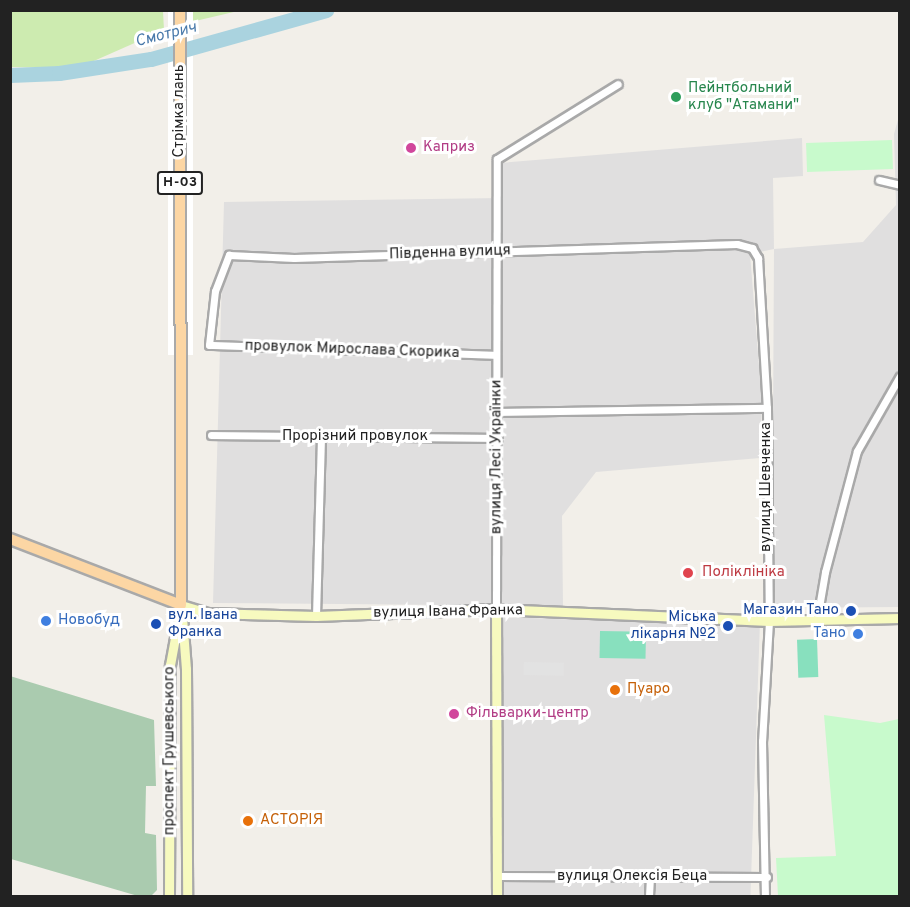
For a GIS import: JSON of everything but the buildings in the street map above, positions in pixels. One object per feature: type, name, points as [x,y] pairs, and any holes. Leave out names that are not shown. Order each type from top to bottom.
[{"type":"main road","name":"Стрімка лань","points":[[179,355],[180,10]]},
{"type":"main road","name":"проспект Грушевського","points":[[179,355],[181,605]]},
{"type":"main road","name":"вулиця Івана Франка","points":[[10,539],[181,605]]},
{"type":"street","name":"вулиця Лесі Українки","points":[[497,897],[497,159],[618,84]]},
{"type":"street","points":[[879,180],[900,185]]},
{"type":"street","name":"Південна вулиця","points":[[209,345],[215,291],[229,255],[294,258],[737,244],[752,248],[758,258]]},
{"type":"street","name":"вулиця Шевченка","points":[[758,258],[767,408],[769,621],[762,741],[767,877],[765,897]]},
{"type":"street","name":"провулок Мирослава Скорика","points":[[209,345],[496,355]]},
{"type":"street","points":[[817,619],[825,572],[857,451],[900,375]]},
{"type":"street","points":[[498,412],[767,408]]},
{"type":"street","name":"Прорізний провулок","points":[[211,435],[498,438]]},
{"type":"street","points":[[316,616],[321,437]]},
{"type":"street","name":"вулиця Івана Франка","points":[[181,605],[207,613],[316,616],[496,609],[769,621],[900,618]]},
{"type":"street","name":"проспект Грушевського","points":[[169,897],[170,665],[181,605]]},
{"type":"street","name":"проспект Грушевського","points":[[181,605],[186,669],[187,897]]},
{"type":"street","name":"вулиця Олексія Беца","points":[[497,876],[767,877]]},
{"type":"street","points":[[650,878],[650,897]]},
{"type":"shaded area","points":[[899,116],[899,607],[772,608],[774,249],[863,242],[896,205],[894,134]]},
{"type":"shaded area","points":[[802,138],[803,176],[773,178],[774,249],[750,254],[762,403],[760,458],[596,472],[562,516],[563,606],[213,603],[224,202],[501,198],[500,163]]},
{"type":"shaded area","points":[[503,617],[760,626],[750,896],[493,896]]},
{"type":"shaded area","points":[[524,662],[564,663],[564,676],[524,675]]},
{"type":"green space","points":[[11,10],[163,11],[164,30],[78,68],[11,67]]},
{"type":"green space","points":[[191,11],[238,11],[191,22]]},
{"type":"green space","points":[[892,140],[893,169],[807,172],[806,143]]},
{"type":"green space","points":[[600,631],[646,632],[646,659],[600,658]]},
{"type":"green space","points":[[817,639],[818,677],[798,678],[797,640]]},
{"type":"green space","points":[[10,676],[154,720],[156,786],[146,786],[145,833],[156,835],[157,890],[151,896],[138,896],[11,859]]},
{"type":"green space","points":[[824,715],[880,723],[899,719],[899,896],[778,896],[776,858],[836,856]]},
{"type":"pier","points":[[168,11],[193,11],[193,355],[168,355]]},
{"type":"waterway","name":"Смотрич","points":[[10,75],[59,73],[151,59],[326,10]]},
{"type":"place","name":"Пейнтбольний клуб \"Атамани\"","points":[[676,97]]},
{"type":"place","name":"Каприз","points":[[411,148]]},
{"type":"place","name":"Поліклініка","points":[[688,573]]},
{"type":"place","name":"Магазин Тано","points":[[851,611]]},
{"type":"place","name":"Новобуд","points":[[46,621]]},
{"type":"place","name":"вул. Івана Франка","points":[[156,624]]},
{"type":"place","name":"Міська лікарня №2","points":[[728,626]]},
{"type":"place","name":"Тано","points":[[858,634]]},
{"type":"place","name":"Пуаро","points":[[615,690]]},
{"type":"place","name":"Фільварки-центр","points":[[454,714]]},
{"type":"place","name":"АСТОРІЯ","points":[[248,821]]}]
